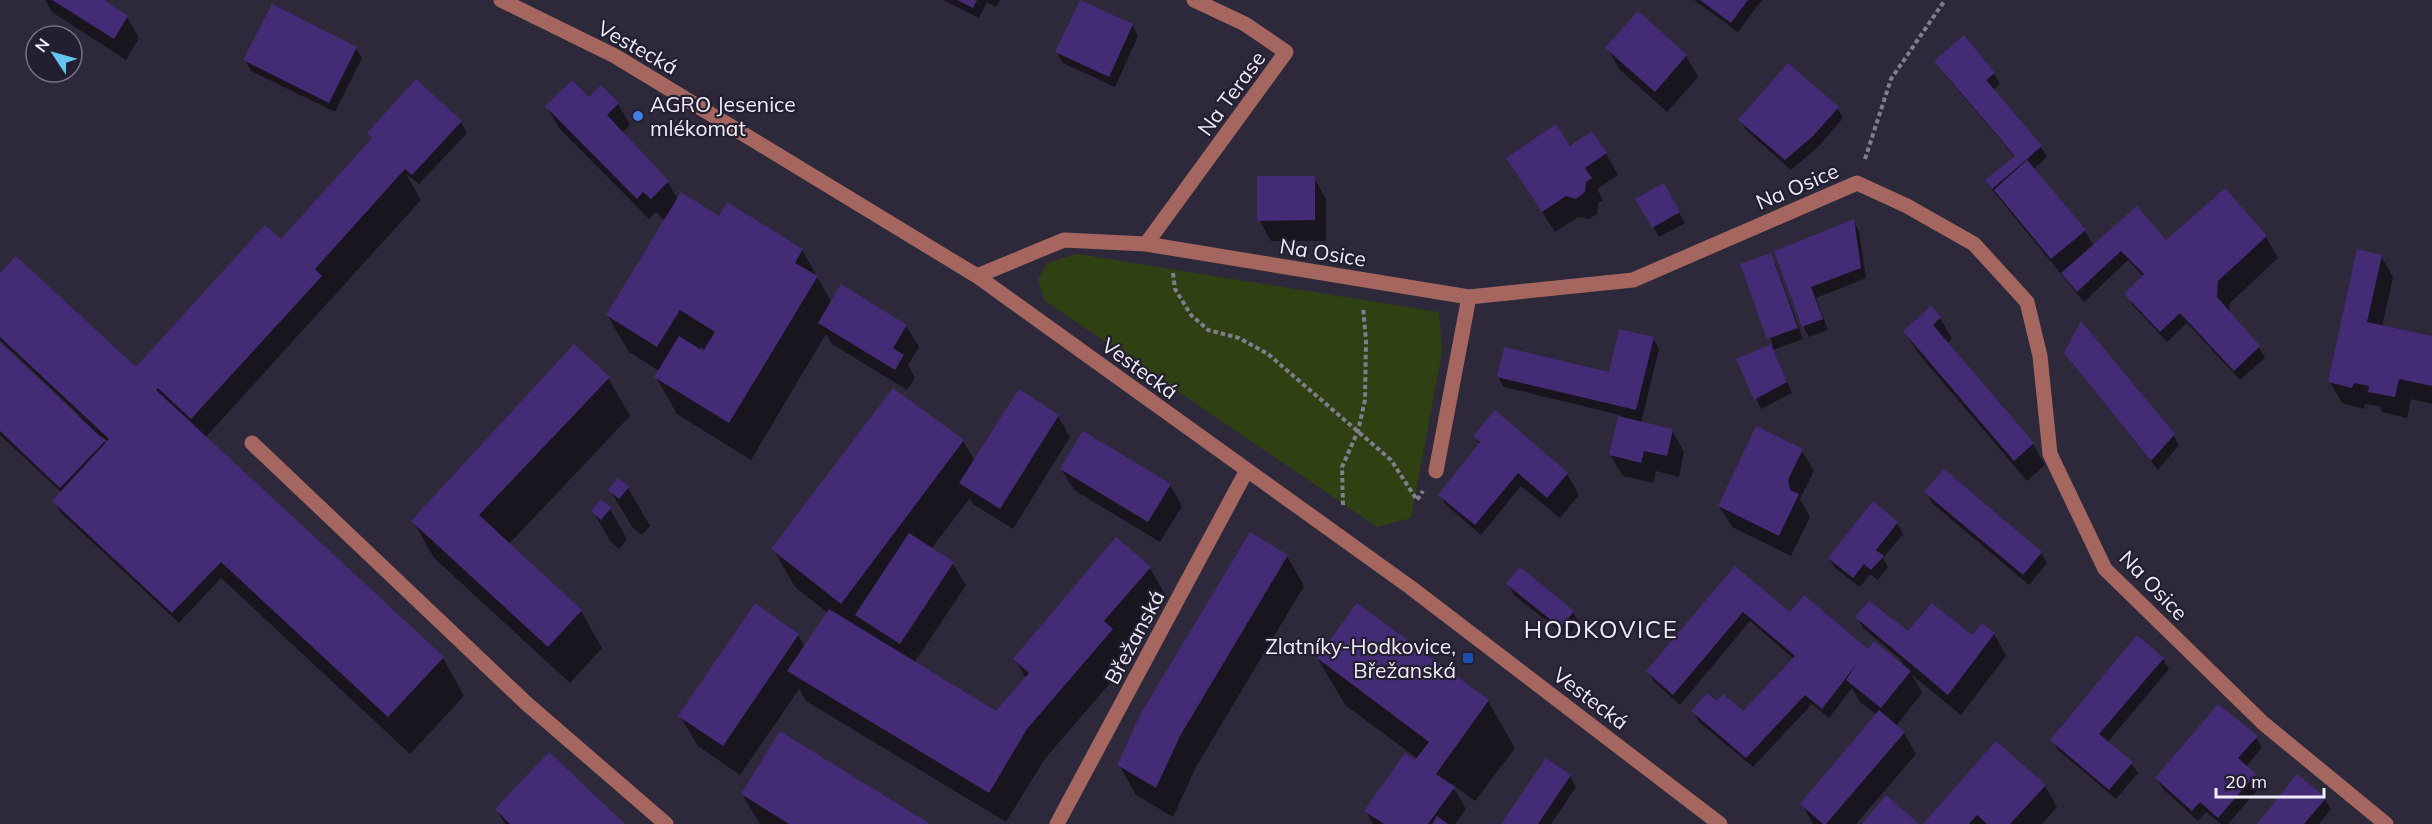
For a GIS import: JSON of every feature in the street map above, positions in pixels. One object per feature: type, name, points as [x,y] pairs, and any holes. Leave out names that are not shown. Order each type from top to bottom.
[{"type":"street","name":"Vestecká","points":[[501,0],[615,56],[977,276],[1343,538],[1720,824]]},
{"type":"street","name":"Na Terase","points":[[1146,244],[1287,52],[1245,24],[1194,0]]},
{"type":"street","name":"Na Osice","points":[[977,276],[1064,240],[1146,244],[1469,297],[1633,280],[1857,183],[1907,206],[1974,244],[2027,302],[2040,356],[2050,454],[2105,569],[2263,723],[2386,824]]},
{"type":"street","points":[[1436,471],[1469,297]]},
{"type":"street","points":[[252,443],[526,703],[666,824]]},
{"type":"street","name":"Břežanská","points":[[1057,824],[1247,470]]},
{"type":"path","points":[[1857,183],[1891,80],[1945,0]]},
{"type":"path","points":[[1170,248],[1175,289],[1191,315],[1208,330],[1239,338],[1268,354],[1391,460],[1417,500],[1436,471]]},
{"type":"path","points":[[1343,538],[1342,467],[1358,431],[1365,400],[1366,341],[1360,279]]},
{"type":"green space","points":[[1077,254],[1439,312],[1442,352],[1411,518],[1377,527],[1044,300],[1038,279],[1047,263]]},
{"type":"building","points":[[52,0],[104,0],[128,16],[114,39]]},
{"type":"building","points":[[957,0],[977,0],[973,8]]},
{"type":"building","points":[[1080,0],[1133,24],[1109,77],[1055,52]]},
{"type":"building","points":[[1700,0],[1748,0],[1731,23]]},
{"type":"building","points":[[272,4],[357,47],[329,103],[243,60]]},
{"type":"building","points":[[1638,11],[1687,55],[1655,92],[1605,48]]},
{"type":"building","points":[[1964,35],[1995,73],[1986,80],[2042,146],[1992,189],[1985,180],[2015,156],[1934,61]]},
{"type":"building","points":[[1788,63],[1839,107],[1813,136],[1785,160],[1738,120]]},
{"type":"building","points":[[416,79],[462,121],[412,175],[405,169],[315,269],[322,276],[191,419],[158,388],[156,390],[444,657],[388,717],[221,562],[172,613],[52,501],[109,439],[0,337],[0,273],[16,256],[136,367],[265,225],[281,239],[372,138],[367,133]]},
{"type":"building","points":[[572,80],[589,97],[601,85],[619,103],[607,115],[669,181],[651,199],[643,192],[637,199],[545,106]]},
{"type":"building","points":[[1556,124],[1570,146],[1592,131],[1607,153],[1585,168],[1592,178],[1586,182],[1585,192],[1576,199],[1566,196],[1542,212],[1506,158]]},
{"type":"building","points":[[2027,160],[2086,230],[2051,259],[1994,190]]},
{"type":"building","points":[[1257,176],[1315,176],[1315,220],[1257,221]]},
{"type":"building","points":[[1664,183],[1680,212],[1652,228],[1635,199]]},
{"type":"building","points":[[2225,188],[2267,236],[2218,281],[2217,297],[2260,346],[2234,371],[2180,313],[2160,332],[2124,294],[2144,274],[2121,251],[2077,292],[2061,273],[2137,206],[2166,240]]},
{"type":"building","points":[[681,192],[719,216],[727,202],[803,249],[795,263],[818,276],[729,423],[654,377],[679,336],[703,351],[715,332],[680,310],[657,347],[606,315]]},
{"type":"building","points":[[1854,219],[1861,268],[1811,287],[1823,319],[1802,327],[1774,251]]},
{"type":"building","points":[[2357,249],[2382,255],[2367,322],[2432,336],[2432,386],[2399,379],[2395,397],[2368,392],[2369,386],[2354,383],[2352,388],[2328,382]]},
{"type":"building","points":[[1771,253],[1798,328],[1767,339],[1740,264]]},
{"type":"building","points":[[841,284],[907,325],[893,348],[904,355],[895,370],[818,323]]},
{"type":"building","points":[[1931,306],[1941,317],[1933,325],[2034,443],[2014,461],[1903,331]]},
{"type":"building","points":[[2081,321],[2175,434],[2151,461],[2064,353]]},
{"type":"building","points":[[1619,329],[1654,337],[1636,410],[1497,377],[1504,347],[1609,372]]},
{"type":"building","points":[[0,342],[105,441],[60,488],[0,431]]},
{"type":"building","points":[[574,344],[610,377],[479,515],[582,610],[548,647],[411,521]]},
{"type":"building","points":[[1771,344],[1787,382],[1754,400],[1736,359]]},
{"type":"building","points":[[893,388],[964,440],[841,604],[771,549]]},
{"type":"building","points":[[1019,389],[1059,415],[1000,509],[959,483]]},
{"type":"building","points":[[1495,410],[1568,473],[1547,498],[1518,473],[1475,525],[1438,495],[1480,442],[1473,436]]},
{"type":"building","points":[[1618,416],[1673,429],[1667,456],[1644,451],[1641,463],[1609,455]]},
{"type":"building","points":[[1756,426],[1803,449],[1788,480],[1790,490],[1799,494],[1779,536],[1718,506]]},
{"type":"building","points":[[1083,431],[1171,484],[1148,522],[1060,469]]},
{"type":"building","points":[[1944,469],[2042,552],[2023,575],[1924,492]]},
{"type":"building","points":[[618,478],[629,487],[619,499],[608,490]]},
{"type":"building","points":[[601,499],[611,508],[601,520],[591,511]]},
{"type":"building","points":[[1873,501],[1898,522],[1876,550],[1884,556],[1871,570],[1864,564],[1853,578],[1828,558]]},
{"type":"building","points":[[1250,532],[1288,555],[1180,736],[1156,788],[1117,765],[1141,713]]},
{"type":"building","points":[[909,533],[954,562],[900,644],[855,615]]},
{"type":"building","points":[[1116,537],[1151,567],[1104,621],[1113,629],[1027,729],[989,793],[787,671],[829,609],[996,711],[1029,673],[1013,659]]},
{"type":"building","points":[[1735,566],[1790,612],[1804,595],[1868,649],[1874,641],[1911,671],[1881,708],[1846,680],[1858,662],[1822,709],[1805,695],[1746,758],[1691,711],[1707,693],[1717,701],[1723,694],[1743,711],[1795,656],[1743,612],[1673,695],[1646,671]]},
{"type":"building","points":[[1520,567],[1574,611],[1561,628],[1506,584]]},
{"type":"building","points":[[1869,601],[1908,631],[1932,603],[1972,635],[1982,623],[1995,633],[1948,695],[1855,617]]},
{"type":"building","points":[[755,603],[799,634],[723,746],[678,716]]},
{"type":"building","points":[[1357,603],[1489,700],[1436,774],[1455,787],[1428,824],[1384,824],[1364,811],[1405,753],[1415,760],[1429,742],[1317,658]]},
{"type":"building","points":[[2137,635],[2164,658],[2099,734],[2133,762],[2109,790],[2050,740]]},
{"type":"building","points":[[2218,704],[2258,736],[2238,758],[2256,774],[2218,818],[2200,802],[2192,811],[2155,778]]},
{"type":"building","points":[[1879,710],[1905,732],[1826,824],[1823,824],[1800,804]]},
{"type":"building","points":[[780,731],[930,824],[789,824],[741,794]]},
{"type":"building","points":[[1996,741],[2046,785],[2010,824],[1987,824],[1977,815],[1969,824],[1923,824]]},
{"type":"building","points":[[549,752],[625,824],[510,824],[495,809]]},
{"type":"building","points":[[1546,758],[1571,775],[1538,824],[1501,824]]},
{"type":"building","points":[[2297,774],[2326,798],[2304,824],[2257,824]]},
{"type":"building","points":[[1886,795],[1919,824],[1862,824]]},
{"type":"building","points":[[1437,816],[1441,819],[1448,824],[1432,824]]},
{"type":"place","name":"AGRO Jesenice mlékomat","points":[[638,116]]},
{"type":"place","name":"Zlatníky-Hodkovice, Břežanská","points":[[1468,658]]},
{"type":"district","name":"HODKOVICE","points":[[1601,629]]}]
